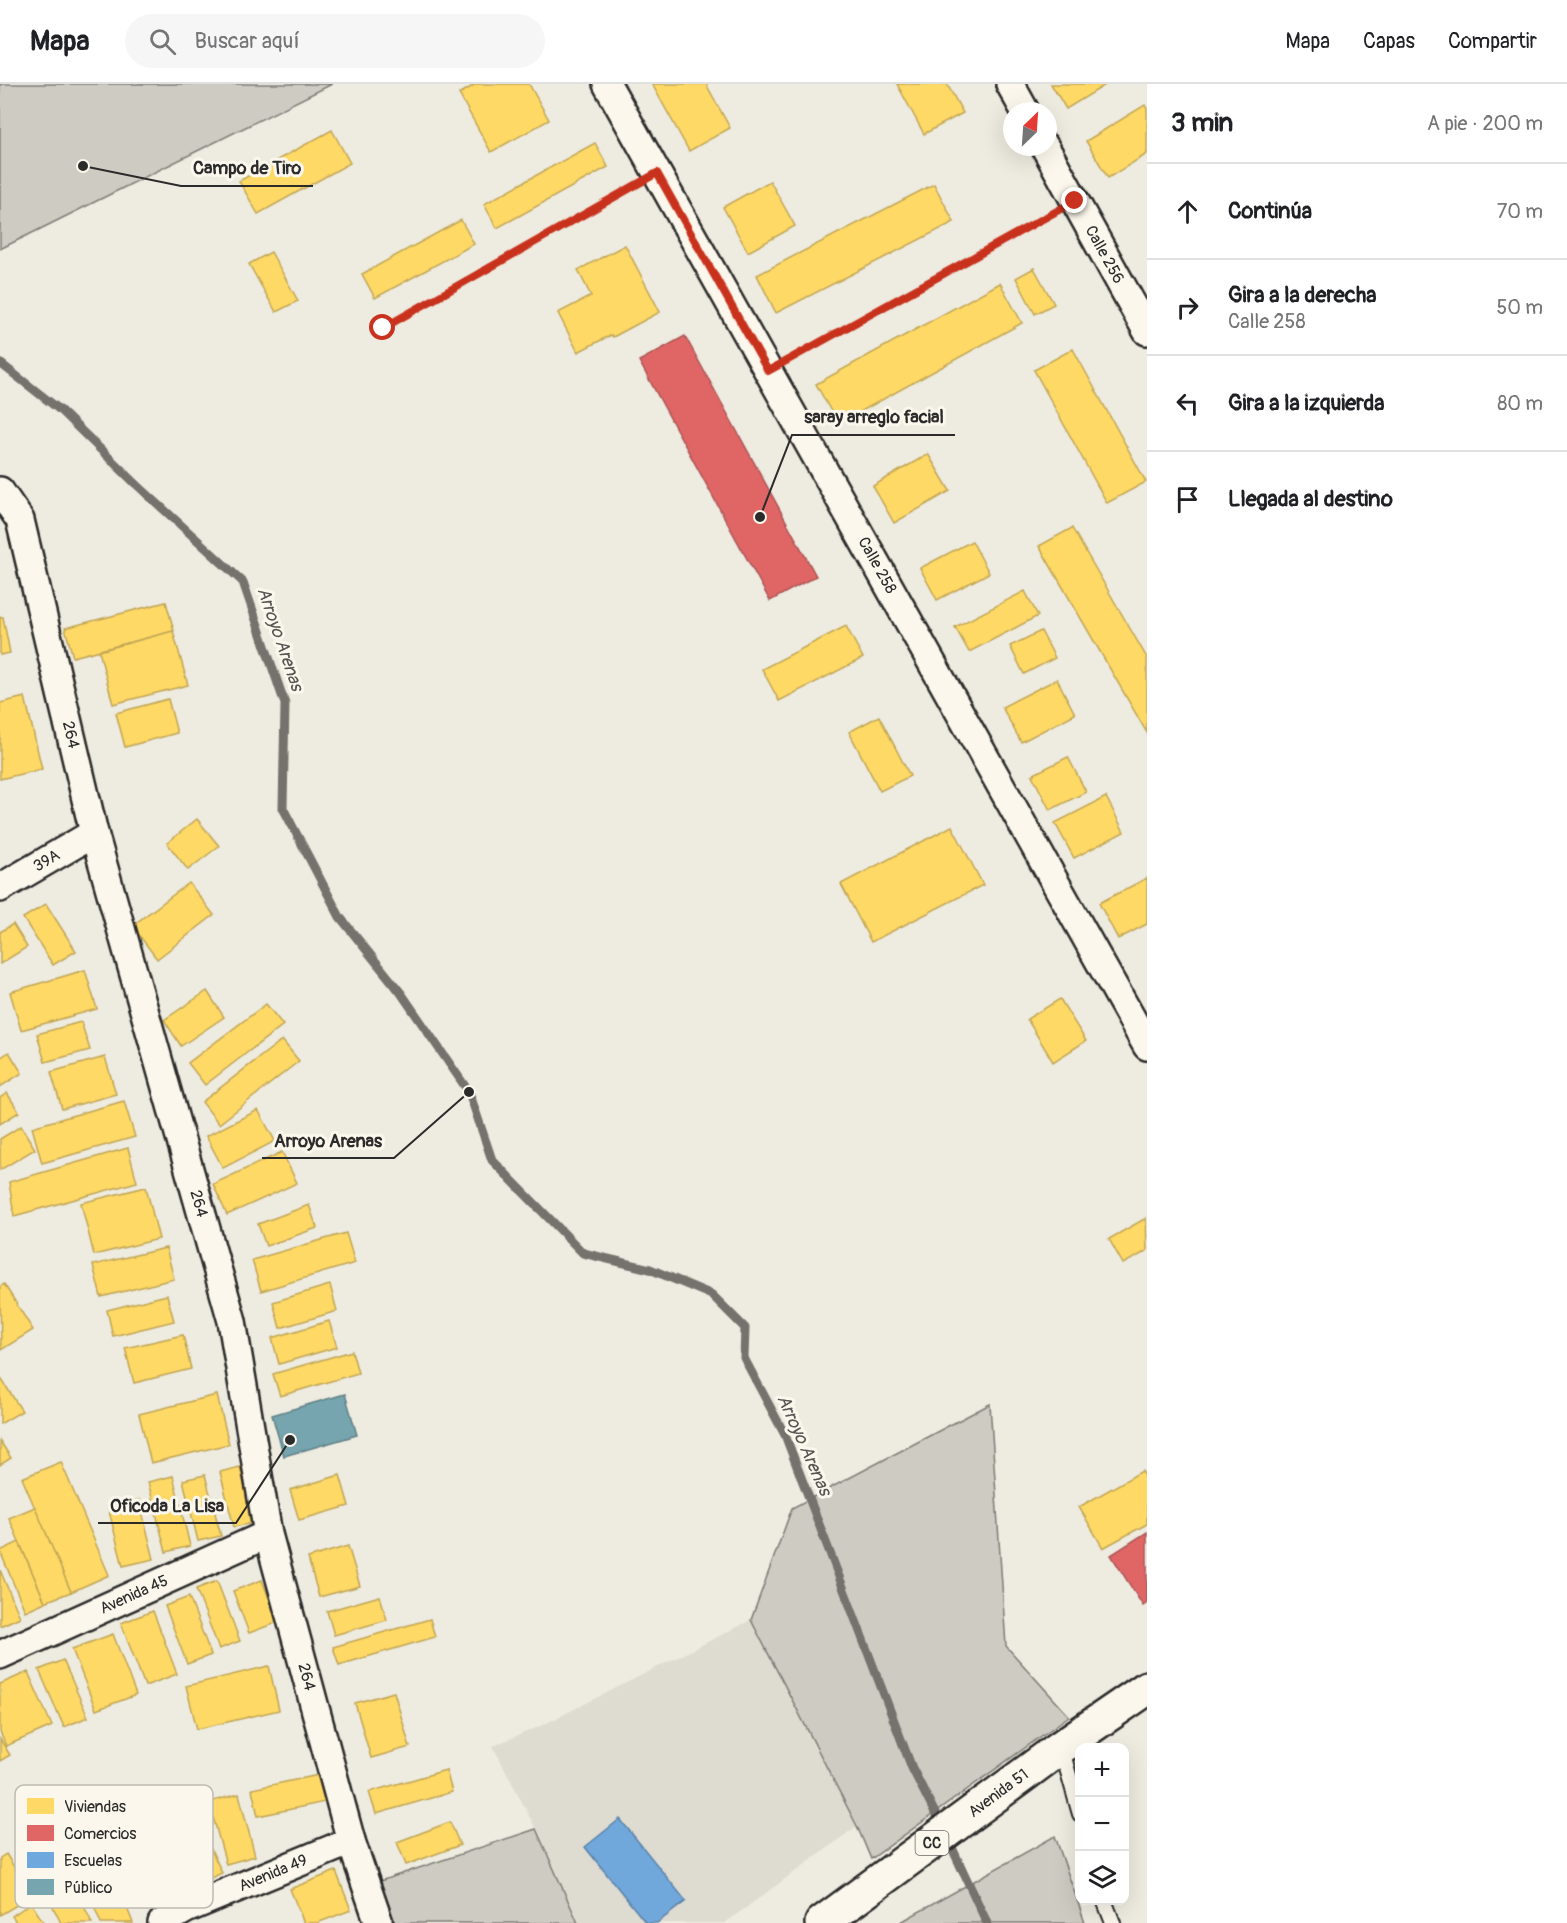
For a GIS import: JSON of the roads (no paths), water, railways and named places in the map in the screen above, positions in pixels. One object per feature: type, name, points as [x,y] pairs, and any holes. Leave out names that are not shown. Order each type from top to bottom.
[{"type":"main road","name":"Avenida 51","points":[[822,1923],[1051,1755],[1147,1688]]},
{"type":"street","name":"Calle 258","points":[[607,84],[1147,1046]]},
{"type":"street","points":[[1010,84],[1020,102]]},
{"type":"street","name":"Calle 256","points":[[1050,156],[1147,331]]},
{"type":"street","name":"264","points":[[0,491],[20,520],[94,833],[232,1320],[268,1534],[351,1841],[379,1923]]},
{"type":"street","name":"39A","points":[[0,888],[94,833]]},
{"type":"street","name":"Avenida 45","points":[[0,1655],[268,1534]]},
{"type":"street","name":"Avenida 49","points":[[213,1898],[351,1841]]},
{"type":"street","name":"Avenida 49","points":[[162,1923],[188,1908]]},
{"type":"lane","points":[[1051,1755],[1075,1804]]},
{"type":"lane","points":[[1106,1905],[1113,1923]]},
{"type":"waterway","name":"Arroyo Arenas","points":[[0,363],[60,410],[135,483],[243,582],[285,704],[283,808],[340,917],[401,993],[469,1092],[492,1160],[583,1253],[650,1269],[712,1295],[745,1328],[744,1358],[785,1435],[912,1768],[942,1827]]},
{"type":"waterway","points":[[948,1839],[987,1923]]},
{"type":"place","name":"Campo de Tiro","points":[[83,166]]},
{"type":"place","name":"saray arreglo facial","points":[[760,517]]},
{"type":"place","name":"Arroyo Arenas","points":[[469,1092]]},
{"type":"place","name":"Oficoda La Lisa","points":[[290,1440]]}]
